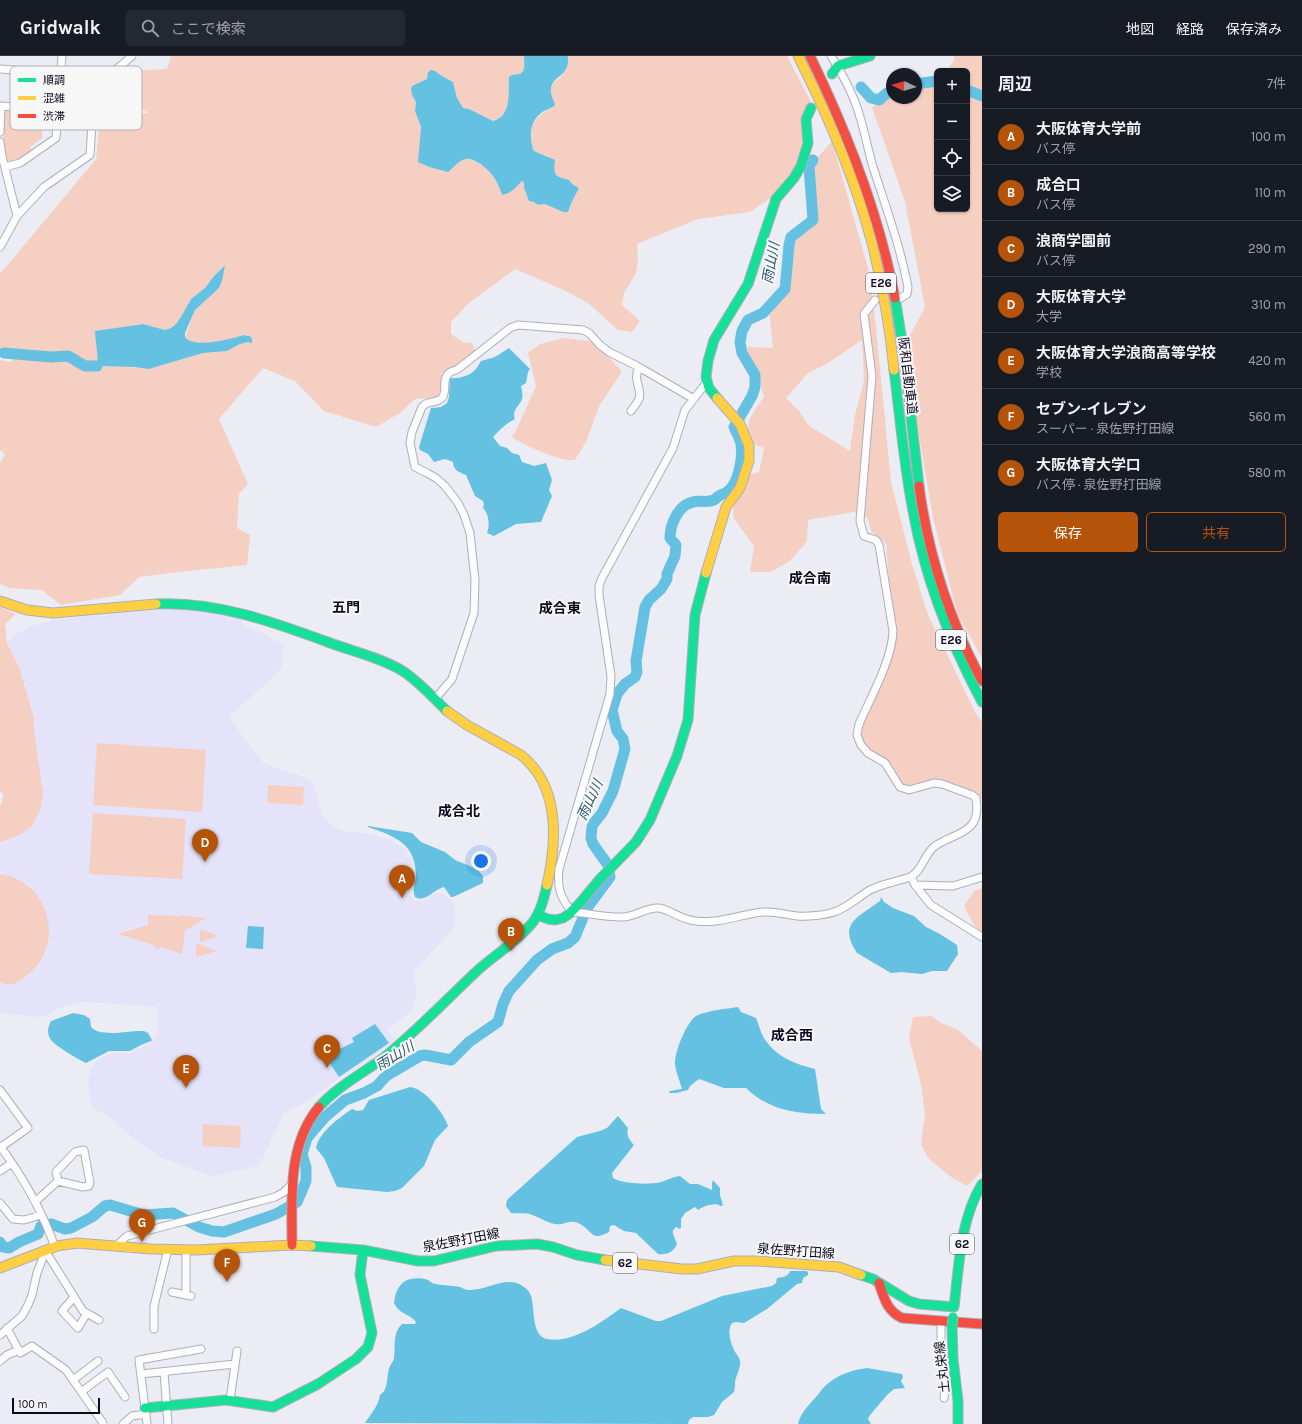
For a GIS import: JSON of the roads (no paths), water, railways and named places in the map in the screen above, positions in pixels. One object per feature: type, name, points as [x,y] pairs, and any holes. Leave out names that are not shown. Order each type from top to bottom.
[{"type":"main road","name":"阪和自動車道","points":[[798,56],[831,122],[854,182],[869,233],[887,315],[908,483],[915,524],[928,574],[950,636],[964,668],[982,702]]},
{"type":"main road","name":"阪和自動車道","points":[[810,56],[831,98],[853,151],[867,189],[886,256],[895,298],[921,498],[926,522],[938,572],[950,609],[982,681]]},
{"type":"main road","points":[[835,70],[870,56]]},
{"type":"main road","points":[[538,915],[552,920],[563,919],[572,912],[604,875],[630,849],[651,820],[685,735],[688,720],[695,615],[698,601],[726,507],[740,488],[749,461],[749,446],[740,424],[714,395],[707,382],[706,372],[708,361],[714,340],[748,284],[776,199],[794,178],[801,166],[808,143],[806,118],[811,108]]},
{"type":"main road","points":[[0,601],[13,608],[50,614],[153,604],[192,604],[237,612],[394,666],[412,678],[458,719],[507,746],[528,761],[543,781],[553,812],[554,833],[550,871],[538,915],[516,939],[480,969],[389,1053],[328,1096],[311,1118],[299,1142],[295,1154],[291,1184],[292,1245]]},
{"type":"main road","name":"62","points":[[953,1317],[963,1238],[968,1214],[974,1196],[982,1184]]},
{"type":"main road","name":"泉佐野打田線","points":[[0,1268],[55,1247],[78,1243],[186,1250],[225,1250],[292,1245],[335,1247],[363,1250],[418,1261],[434,1261],[496,1246],[537,1244],[553,1247],[577,1255],[604,1260],[682,1269],[697,1269],[734,1261],[758,1261],[839,1267],[853,1271],[879,1283],[909,1300],[953,1317]]},
{"type":"main road","points":[[146,1411],[167,1406],[230,1400],[273,1407],[318,1384],[363,1353],[368,1347],[372,1333],[360,1275],[363,1250]]},
{"type":"main road","points":[[879,1283],[885,1303],[890,1312],[896,1316],[902,1318],[982,1324]]},
{"type":"main road","name":"土丸栄線","points":[[953,1317],[952,1358],[958,1398],[958,1424]]},
{"type":"street","points":[[61,66],[62,56]]},
{"type":"street","points":[[121,66],[132,56]]},
{"type":"street","points":[[831,56],[835,70],[855,103],[860,116],[872,165],[893,228],[908,287],[907,294],[901,298]]},
{"type":"street","points":[[0,69],[10,70]]},
{"type":"street","points":[[0,132],[1,106]]},
{"type":"street","points":[[5,166],[20,163],[56,138],[57,130]]},
{"type":"street","points":[[0,247],[17,216],[44,187],[90,155],[92,130]]},
{"type":"street","points":[[0,142],[17,216]]},
{"type":"street","points":[[707,382],[685,410],[673,448],[599,586],[611,685],[610,694],[559,869],[559,890],[564,902],[572,912],[624,917],[654,908],[660,908],[683,919],[711,922],[728,920],[741,915],[766,912],[799,916],[833,912],[843,908],[870,890],[911,876],[915,873],[935,846],[965,833],[974,824],[978,814],[976,798],[972,795],[942,784],[934,783],[909,790],[900,787],[885,763],[868,753],[861,745],[857,735],[859,724],[893,643],[893,631],[879,545],[876,540],[864,536],[860,521],[872,376],[864,314],[875,300]]},
{"type":"street","points":[[435,699],[452,679],[474,613],[475,580],[470,533],[464,515],[458,503],[445,486],[436,478],[415,468],[410,443],[412,432],[422,407],[428,402],[434,402],[442,398],[444,395],[444,380],[449,373],[458,370],[510,328],[518,325],[583,330],[589,333],[609,352],[639,367],[694,399]]},
{"type":"street","points":[[631,411],[639,399],[640,393],[636,377],[639,367]]},
{"type":"street","points":[[911,876],[915,885],[931,905],[982,937]]},
{"type":"street","points":[[915,885],[953,886],[982,877]]},
{"type":"street","points":[[0,1090],[28,1128],[0,1147],[20,1173],[43,1217],[55,1247]]},
{"type":"street","points":[[84,1150],[90,1183],[88,1186],[84,1187],[58,1182],[56,1172],[75,1152],[84,1150]]},
{"type":"street","points":[[0,1171],[12,1163]]},
{"type":"street","points":[[35,1202],[58,1182]]},
{"type":"street","points":[[117,1245],[127,1236],[275,1197],[284,1192],[291,1184]]},
{"type":"street","points":[[0,1203],[13,1219],[24,1220],[43,1217]]},
{"type":"street","points":[[154,1329],[154,1306],[168,1249]]},
{"type":"street","points":[[172,1292],[188,1295],[186,1250]]},
{"type":"street","points":[[46,1251],[83,1311],[99,1320]]},
{"type":"street","points":[[0,1335],[22,1316],[28,1306],[32,1296],[37,1273],[46,1251]]},
{"type":"street","points":[[74,1297],[62,1311],[78,1328],[87,1313]]},
{"type":"street","points":[[941,1321],[941,1340],[946,1365],[944,1398]]},
{"type":"street","points":[[7,1328],[20,1353],[32,1346],[66,1370],[103,1423]]},
{"type":"street","points":[[147,1424],[139,1360],[201,1349]]},
{"type":"street","points":[[0,1361],[7,1355],[19,1350]]},
{"type":"street","points":[[230,1400],[237,1351]]},
{"type":"street","points":[[73,1380],[98,1361]]},
{"type":"street","points":[[141,1374],[235,1364]]},
{"type":"street","points":[[81,1392],[108,1372],[125,1396]]},
{"type":"street","points":[[164,1372],[168,1424]]},
{"type":"street","points":[[123,1424],[132,1416],[146,1411]]},
{"type":"water","points":[[524,56],[568,56],[568,63],[564,72],[552,84],[551,93],[555,105],[539,114],[533,123],[531,140],[534,151],[555,160],[554,169],[558,176],[569,180],[572,184],[579,188],[568,212],[563,212],[545,204],[538,205],[529,201],[524,188],[524,182],[522,181],[511,192],[502,195],[496,180],[490,172],[472,159],[461,161],[448,172],[429,167],[418,162],[421,127],[415,111],[416,102],[412,95],[412,86],[427,79],[428,72],[431,70],[435,71],[453,82],[457,98],[463,108],[469,109],[493,121],[499,118],[506,109],[509,97],[509,77],[523,71]]},
{"type":"water","points":[[225,265],[219,288],[195,310],[185,333],[185,337],[190,341],[205,343],[222,341],[244,335],[250,336],[252,343],[248,342],[240,344],[227,351],[203,353],[149,369],[97,366],[98,357],[95,331],[143,324],[165,330],[171,328],[181,317],[191,299],[205,288]]},
{"type":"water","points":[[509,348],[530,369],[526,383],[521,386],[522,397],[521,402],[514,413],[515,419],[505,425],[493,437],[500,446],[519,455],[522,462],[534,466],[546,463],[552,480],[549,490],[552,496],[541,522],[516,524],[494,536],[487,533],[488,520],[487,513],[483,508],[483,501],[475,496],[466,475],[455,469],[453,462],[445,459],[434,462],[428,454],[420,450],[419,447],[431,408],[441,407],[447,403],[449,397],[450,378],[470,374],[476,369],[481,361],[495,357]]},
{"type":"water","points":[[368,826],[412,833],[421,842],[445,852],[455,860],[477,869],[483,876],[483,883],[453,897],[451,897],[444,887],[426,897],[415,897],[415,865],[408,848],[395,838]]},
{"type":"water","points":[[881,897],[884,902],[893,908],[914,916],[926,927],[957,945],[958,954],[947,971],[932,971],[922,974],[901,972],[891,973],[857,953],[851,943],[849,934],[850,928],[858,917],[880,901]]},
{"type":"water","points":[[248,926],[264,927],[263,949],[246,948]]},
{"type":"water","points":[[738,1007],[741,1012],[756,1018],[764,1039],[776,1052],[788,1060],[815,1069],[821,1109],[826,1114],[793,1112],[773,1106],[746,1088],[724,1088],[699,1079],[690,1086],[688,1090],[669,1093],[670,1091],[682,1089],[676,1071],[675,1059],[682,1037],[694,1018],[703,1013]]},
{"type":"water","points":[[73,1013],[84,1015],[90,1019],[91,1027],[96,1030],[108,1033],[144,1031],[148,1033],[152,1040],[130,1051],[109,1051],[86,1063],[59,1047],[49,1037],[48,1032],[51,1021]]},
{"type":"water","points":[[375,1024],[389,1043],[339,1077],[325,1056],[354,1042],[352,1038]]},
{"type":"water","points":[[410,1087],[415,1088],[433,1102],[448,1126],[435,1140],[424,1166],[402,1188],[395,1191],[387,1192],[337,1187],[324,1158],[316,1148],[321,1136],[330,1126],[352,1109],[357,1111],[363,1110],[369,1100]]},
{"type":"water","points":[[618,1116],[628,1128],[628,1137],[634,1145],[612,1173],[613,1178],[630,1183],[651,1183],[661,1182],[680,1176],[690,1184],[698,1184],[712,1190],[713,1180],[720,1188],[720,1195],[723,1205],[710,1205],[698,1210],[695,1207],[685,1213],[681,1219],[681,1228],[676,1227],[673,1230],[677,1244],[669,1253],[658,1254],[636,1233],[624,1231],[614,1225],[610,1226],[609,1232],[603,1235],[595,1236],[578,1223],[571,1222],[554,1224],[530,1214],[511,1213],[506,1206],[507,1200],[577,1137],[607,1128]]},
{"type":"water","points":[[790,1271],[806,1271],[808,1272],[808,1275],[803,1278],[802,1283],[797,1284],[767,1309],[744,1323],[736,1322],[732,1323],[730,1326],[731,1343],[740,1359],[740,1366],[734,1392],[722,1402],[714,1415],[708,1417],[693,1417],[689,1420],[688,1424],[365,1423],[376,1406],[380,1395],[385,1390],[389,1369],[394,1359],[395,1340],[399,1328],[402,1324],[415,1324],[416,1322],[399,1310],[394,1303],[398,1288],[406,1280],[417,1278],[424,1279],[435,1284],[457,1286],[466,1290],[476,1290],[504,1282],[517,1283],[524,1287],[531,1295],[534,1321],[538,1333],[547,1339],[557,1340],[586,1331],[621,1308],[656,1321],[661,1321],[722,1296],[772,1286],[776,1283],[777,1278],[787,1276]]},
{"type":"water","points":[[867,1368],[902,1374],[903,1377],[901,1381],[905,1388],[894,1389],[888,1394],[870,1415],[868,1419],[871,1424],[798,1424],[805,1410],[830,1382],[844,1374]]},
{"type":"waterway","name":"雨山川","points":[[922,83],[934,81]]},
{"type":"waterway","name":"雨山川","points":[[861,87],[871,98],[879,100],[886,94]]},
{"type":"waterway","name":"雨山川","points":[[970,91],[982,96]]},
{"type":"waterway","name":"雨山川","points":[[0,1242],[3,1247],[9,1248],[38,1234],[41,1226],[51,1224],[65,1229],[71,1228],[92,1217],[105,1206],[110,1205],[144,1215],[173,1213],[199,1227],[212,1231],[224,1232],[276,1214],[297,1202],[306,1181],[306,1167],[302,1154],[307,1138],[325,1117],[345,1100],[364,1093],[377,1086],[386,1076],[420,1056],[425,1055],[451,1060],[469,1042],[498,1022],[503,1004],[509,991],[537,960],[552,949],[568,943],[575,937],[587,908],[610,877],[608,865],[593,844],[591,838],[592,827],[602,813],[613,791],[625,749],[623,739],[617,731],[612,710],[617,694],[625,684],[635,677],[637,672],[636,661],[645,607],[649,600],[661,589],[667,579],[667,574],[675,556],[676,545],[670,538],[670,533],[676,516],[683,507],[695,501],[715,500],[720,495],[726,493],[735,483],[741,463],[741,444],[734,427],[752,396],[755,387],[755,375],[742,353],[740,342],[742,331],[748,320],[763,313],[785,289],[791,237],[813,220],[809,166],[813,160]]},
{"type":"waterway","points":[[4,353],[51,357],[68,356],[85,366],[97,366]]},
{"type":"place","name":"大阪体育大学","points":[[205,862]]},
{"type":"place","name":"大阪体育大学前","points":[[402,898]]},
{"type":"place","name":"成合口","points":[[511,951]]},
{"type":"place","name":"浪商学園前","points":[[327,1068]]},
{"type":"place","name":"大阪体育大学浪商高等学校","points":[[186,1088]]},
{"type":"place","name":"大阪体育大学口","points":[[142,1242]]},
{"type":"place","name":"セブン-イレブン","points":[[227,1282]]},
{"type":"district","name":"成合南","points":[[810,578]]},
{"type":"district","name":"五門","points":[[346,607]]},
{"type":"district","name":"成合東","points":[[560,608]]},
{"type":"district","name":"成合北","points":[[459,811]]},
{"type":"district","name":"成合西","points":[[792,1035]]}]
